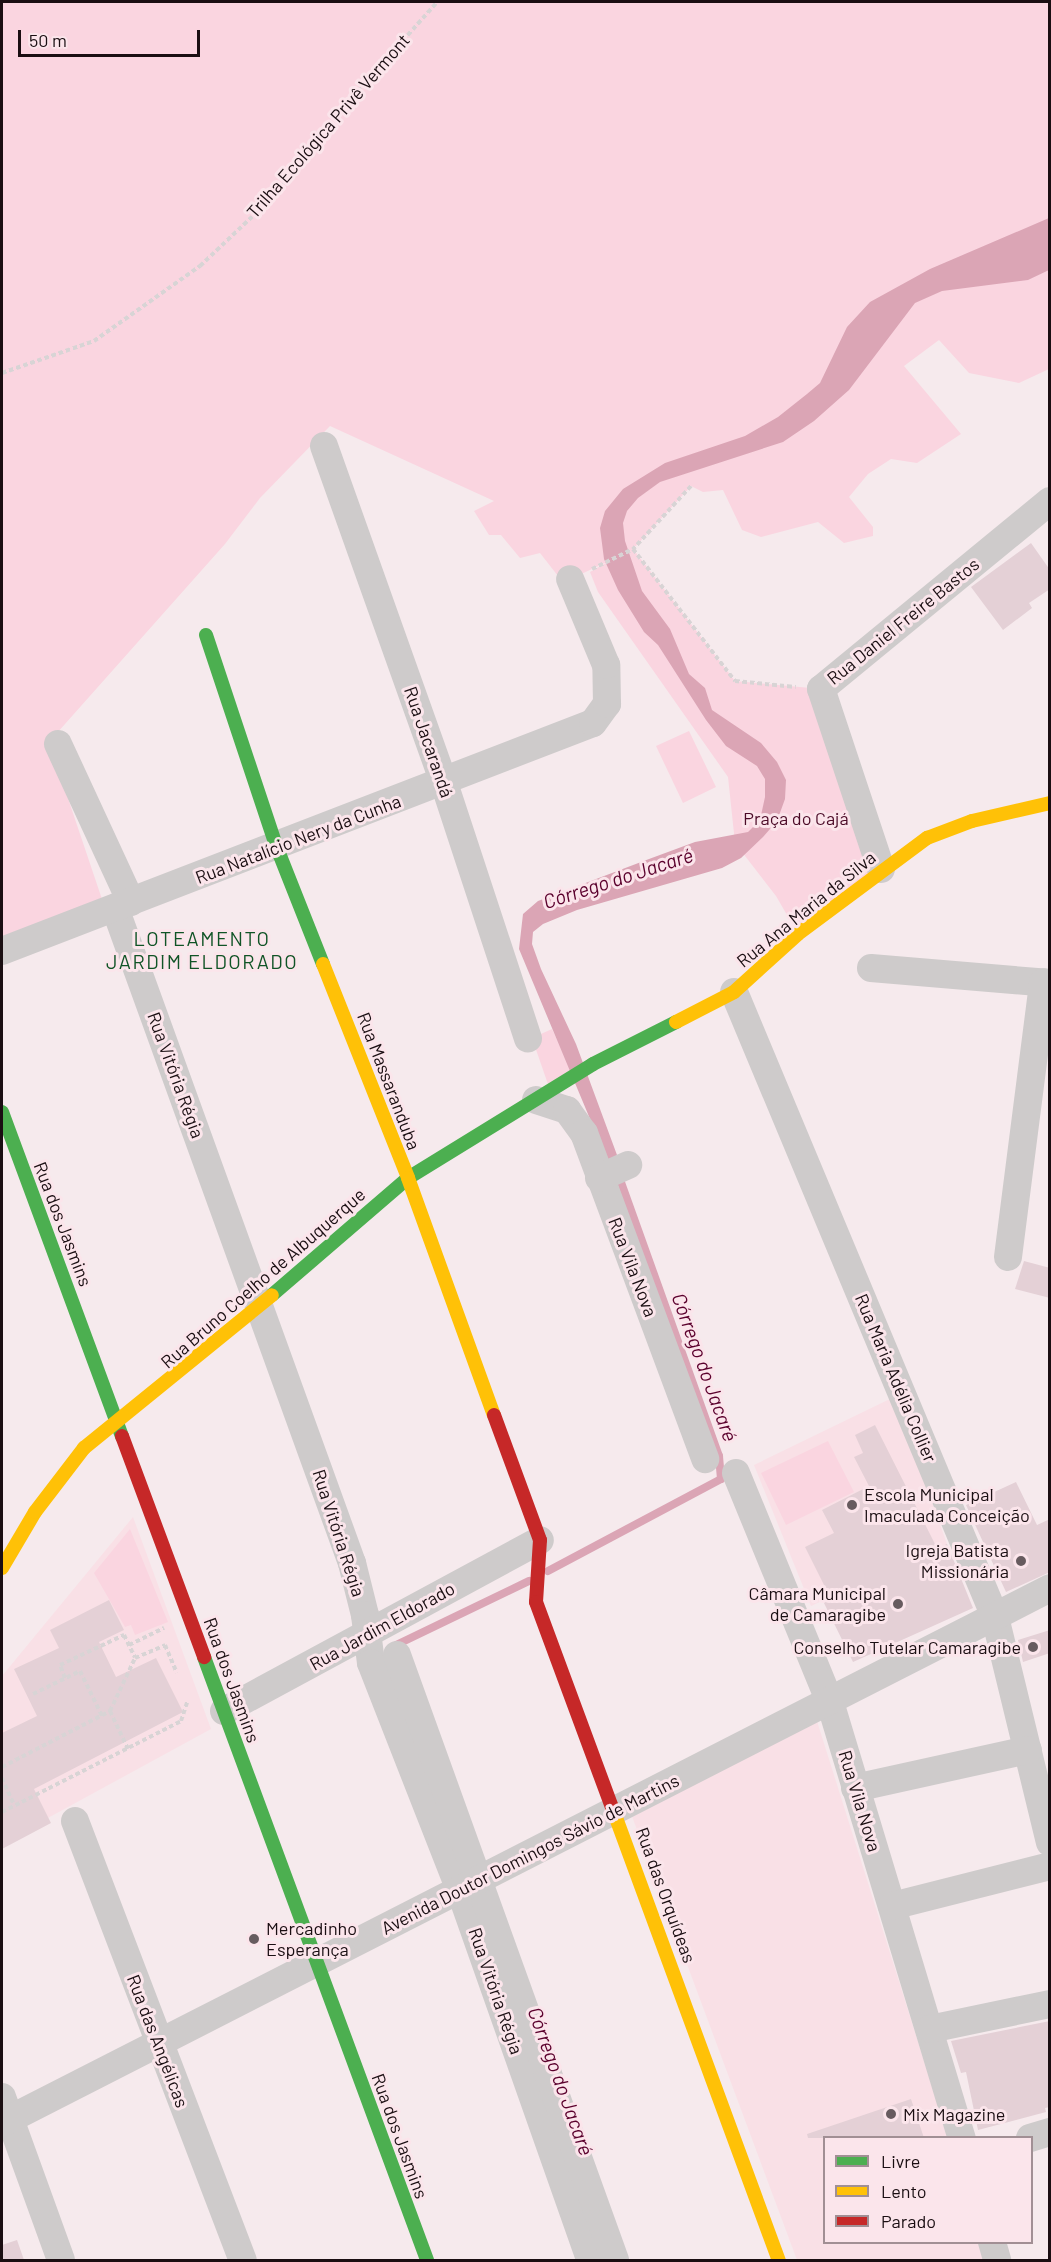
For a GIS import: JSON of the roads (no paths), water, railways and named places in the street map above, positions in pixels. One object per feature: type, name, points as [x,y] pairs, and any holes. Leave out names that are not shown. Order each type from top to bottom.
[{"type":"street","name":"Rua Jacarandá","points":[[324,446],[444,783],[528,1039]]},
{"type":"street","name":"Rua Daniel Freire Bastos","points":[[881,869],[821,689],[1050,501]]},
{"type":"street","name":"Rua Natalício Nery da Cunha","points":[[2,951],[277,848],[593,723],[607,704],[606,665],[577,576]]},
{"type":"street","name":"Rua Massaranduba","points":[[206,635],[277,848],[408,1178],[540,1544]]},
{"type":"street","name":"Rua Vitória Régia","points":[[58,744],[123,905],[260,1305],[352,1563],[365,1615],[371,1663],[470,1885],[615,2260]]},
{"type":"street","name":"Rua Ana Maria da Silva","points":[[592,1064],[734,992],[798,934],[881,869],[927,838],[972,821],[1024,812],[1050,803]]},
{"type":"street","points":[[871,968],[1046,983],[1008,1257]]},
{"type":"street","name":"Rua Maria Adélia Collier","points":[[734,992],[995,1617],[1050,1842]]},
{"type":"street","name":"Rua Bruno Coelho de Albuquerque","points":[[2,1568],[58,1478],[84,1448],[119,1422],[260,1305],[408,1178],[592,1064]]},
{"type":"street","name":"Rua Vila Nova","points":[[542,1097],[567,1110],[614,1172],[705,1459]]},
{"type":"street","name":"Rua dos Jasmins","points":[[2,1112],[119,1422],[427,2260]]},
{"type":"street","name":"Rua Vila Nova","points":[[736,1473],[830,1702],[961,2136]]},
{"type":"street","name":"Rua das Orquídeas","points":[[540,1544],[535,1589],[536,1602],[616,1810],[779,2260]]},
{"type":"street","name":"Rua Jardim Eldorado","points":[[220,1700],[366,1636],[540,1544]]},
{"type":"street","name":"Avenida Doutor Domingos Sávio de Martins","points":[[4,2113],[158,2042],[316,1963],[1050,1588]]},
{"type":"street","name":"Rua Vitória Régia","points":[[397,1655],[590,2260]]},
{"type":"street","points":[[855,1788],[1028,1750]]},
{"type":"street","name":"Rua das Angélicas","points":[[75,1821],[243,2260]]},
{"type":"street","points":[[892,1906],[1050,1866]]},
{"type":"street","points":[[930,2029],[1050,2004]]},
{"type":"street","points":[[4,2113],[61,2260]]},
{"type":"street","points":[[1033,2137],[1050,2132]]},
{"type":"street","points":[[993,2244],[997,2260]]},
{"type":"water","name":"Córrego do Jacaré","points":[[1049,218],[1049,270],[1028,280],[942,291],[915,303],[849,390],[814,421],[783,442],[660,482],[638,498],[627,511],[623,523],[625,541],[642,591],[670,629],[689,674],[705,688],[712,710],[761,743],[777,762],[786,780],[785,799],[777,821],[741,858],[722,868],[577,910],[543,924],[533,932],[532,944],[541,969],[576,1044],[617,1155],[608,1162],[519,949],[523,914],[538,901],[695,842],[748,832],[760,820],[765,797],[765,779],[757,766],[726,746],[706,720],[658,645],[644,632],[618,590],[604,559],[600,528],[605,511],[623,489],[665,463],[745,436],[778,417],[820,383],[847,327],[870,302],[930,269]]},
{"type":"waterway","name":"Córrego do Jacaré","points":[[548,1571],[721,1479],[719,1456],[618,1174]]},
{"type":"waterway","name":"Córrego do Jacaré","points":[[394,1646],[529,1581]]},
{"type":"place","name":"Escola Municipal Imaculada Conceição","points":[[852,1505]]},
{"type":"place","name":"Igreja Batista Missionária","points":[[1021,1561]]},
{"type":"place","name":"Câmara Municipal de Camaragibe","points":[[898,1604]]},
{"type":"place","name":"Conselho Tutelar Camaragibe","points":[[1033,1647]]},
{"type":"place","name":"Mercadinho Esperança","points":[[254,1939]]},
{"type":"place","name":"Mix Magazine","points":[[891,2114]]},
{"type":"district","name":"LOTEAMENTO JARDIM ELDORADO","points":[[202,950]]},
{"type":"park label","name":"Praça do Cajá","points":[[796,818]]}]
